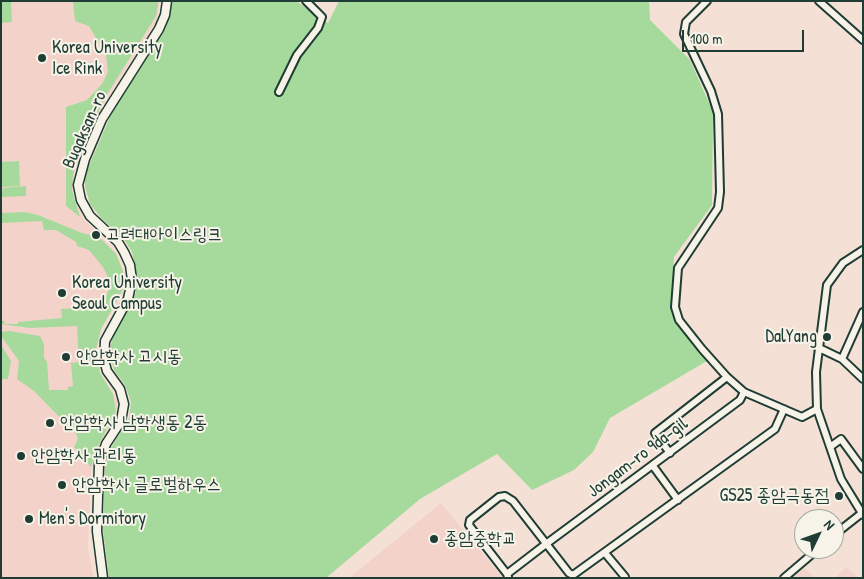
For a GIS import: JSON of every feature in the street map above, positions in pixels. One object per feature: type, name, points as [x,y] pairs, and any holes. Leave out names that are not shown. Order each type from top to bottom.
[{"type":"street","name":"Bugaksan-ro","points":[[103,578],[97,530],[99,464],[106,444],[121,421],[124,404],[120,389],[107,371],[104,351],[108,331],[128,298],[132,280],[130,266],[118,242],[96,222],[84,206],[79,182],[85,159],[102,120],[159,29],[165,15],[167,1]]},
{"type":"street","points":[[279,92],[297,55],[318,28],[322,17],[306,1]]},
{"type":"street","points":[[707,1],[686,22],[684,34],[711,91],[718,114],[720,192],[718,208],[678,268],[675,307],[679,320],[727,377],[744,392],[802,416],[817,409]]},
{"type":"street","points":[[820,1],[863,40]]},
{"type":"street","points":[[844,528],[862,514],[841,479],[817,409],[817,347],[827,285],[843,264],[863,250]]},
{"type":"street","points":[[842,359],[863,312]]},
{"type":"street","points":[[817,347],[842,359],[863,379]]},
{"type":"street","points":[[670,453],[654,433],[727,377]]},
{"type":"street","name":"Jongam-ro 9da-gil","points":[[546,544],[513,501],[505,496],[499,498],[470,520],[471,529],[508,576],[546,544],[740,400],[744,392]]},
{"type":"street","points":[[546,544],[572,575],[775,429],[784,409]]},
{"type":"street","points":[[830,447],[841,439],[863,469]]},
{"type":"street","points":[[653,466],[678,500]]},
{"type":"street","points":[[605,553],[625,577]]},
{"type":"street","points":[[784,578],[806,559]]},
{"type":"shaded area","name":"Korea University Seoul Campus","points":[[1,1],[160,1],[156,22],[107,98],[79,157],[74,175],[74,197],[82,217],[117,253],[125,278],[122,296],[102,328],[97,350],[100,373],[114,394],[118,405],[114,421],[99,446],[91,472],[88,549],[94,578],[1,578]]},
{"type":"shaded area","name":"종암중학교","points":[[441,503],[503,578],[349,578]]},
{"type":"shaded area","points":[[846,567],[859,578],[835,578]]},
{"type":"shaded area","points":[[804,568],[815,578],[793,578]]},
{"type":"green space","points":[[1,1],[11,1],[12,22],[1,23]]},
{"type":"green space","points":[[73,1],[158,1],[156,16],[106,96],[78,155],[73,175],[72,190],[80,217],[66,206],[66,107],[87,100],[102,84],[108,72],[106,55],[89,26],[75,21]]},
{"type":"green space","points":[[173,1],[296,1],[328,23],[339,1],[649,1],[650,20],[690,60],[713,112],[712,205],[674,257],[671,312],[707,361],[610,418],[593,452],[574,470],[532,490],[497,454],[420,499],[326,578],[109,578],[103,530],[105,466],[111,448],[129,418],[131,402],[125,385],[114,370],[109,353],[114,333],[136,293],[136,270],[132,252],[124,239],[101,218],[90,204],[85,186],[85,175],[112,112],[166,28]]},
{"type":"green space","points":[[19,161],[20,186],[1,187],[1,162]]},
{"type":"green space","points":[[26,186],[26,196],[1,197],[3,188]]},
{"type":"green space","points":[[24,212],[38,215],[82,233],[99,237],[116,254],[123,271],[123,289],[101,329],[96,349],[100,373],[113,394],[116,411],[98,446],[91,467],[74,447],[78,439],[77,435],[34,391],[17,379],[19,361],[1,336],[1,332],[9,331],[40,336],[44,344],[44,358],[47,362],[49,390],[68,390],[68,387],[73,386],[71,363],[79,362],[77,326],[30,328],[1,324],[1,321],[4,321],[5,324],[18,324],[18,322],[62,318],[61,309],[98,307],[104,301],[109,289],[107,275],[89,250],[77,246],[76,242],[56,230],[44,230],[42,221],[1,223],[1,213]]},
{"type":"green space","points":[[1,345],[11,361],[8,379],[1,379]]},
{"type":"place","name":"Korea University Ice Rink","points":[[42,58]]},
{"type":"place","name":"고려대아이스링크","points":[[96,235]]},
{"type":"place","name":"Korea University Seoul Campus","points":[[62,293]]},
{"type":"place","name":"DalYang","points":[[827,337]]},
{"type":"place","name":"안암학사 고시동","points":[[66,357]]},
{"type":"place","name":"안암학사 남학생동 2동","points":[[50,423]]},
{"type":"place","name":"안암학사 관리동","points":[[21,456]]},
{"type":"place","name":"안암학사 글로벌하우스","points":[[62,485]]},
{"type":"place","name":"GS25 종암극동점","points":[[839,496]]},
{"type":"place","name":"Men's Dormitory","points":[[29,519]]},
{"type":"place","name":"종암중학교","points":[[434,539]]}]
